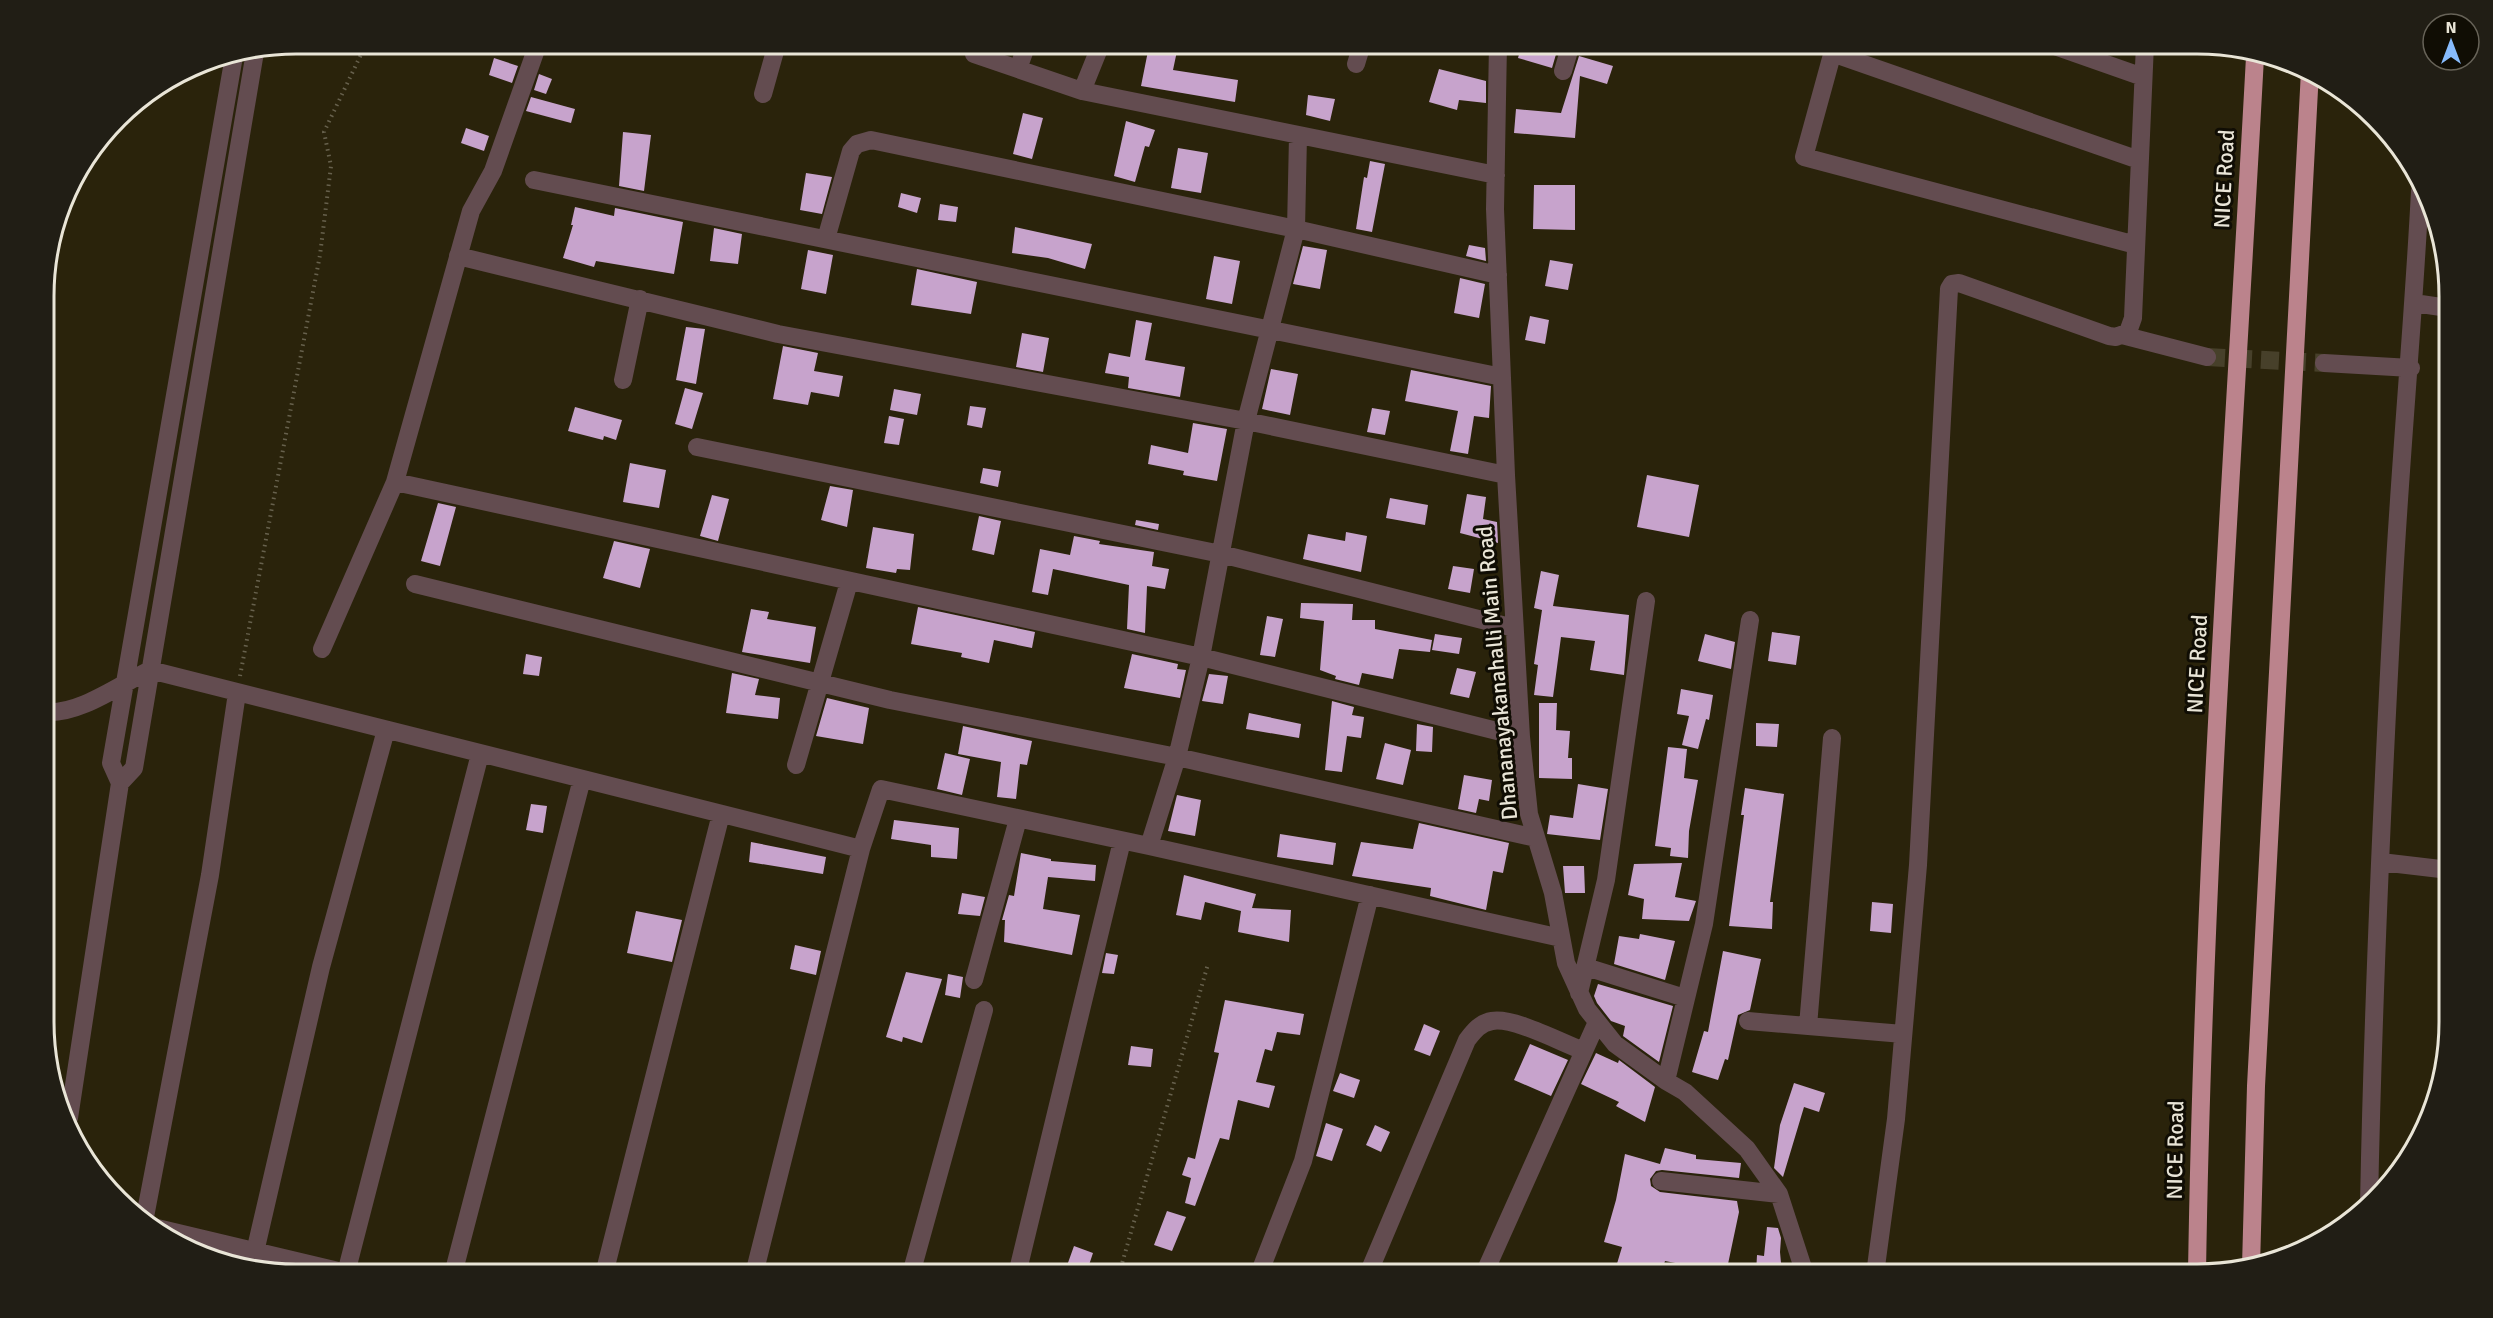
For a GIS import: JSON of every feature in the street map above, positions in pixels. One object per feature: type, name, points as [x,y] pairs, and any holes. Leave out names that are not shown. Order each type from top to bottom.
[{"type":"highway","name":"NICE Road","points":[[2198,1264],[2200,1092],[2210,870],[2255,61]]},
{"type":"highway","points":[[2251,1258],[2256,1086],[2309,82]]},
{"type":"street","points":[[322,649],[394,482],[471,212],[494,171],[535,54]]},
{"type":"street","points":[[763,94],[774,54]]},
{"type":"street","points":[[974,54],[1082,91],[1496,175]]},
{"type":"street","points":[[1018,69],[1023,54]]},
{"type":"street","points":[[1082,91],[1097,54]]},
{"type":"street","points":[[1356,64],[1359,54]]},
{"type":"street","name":"Dhananayakanahalli Main Road","points":[[1498,54],[1496,175],[1498,275],[1506,475],[1521,737],[1529,814],[1553,893],[1566,963],[1597,1022],[1615,1044],[1665,1081],[1685,1092],[1747,1149],[1779,1194],[1801,1264]]},
{"type":"street","points":[[1563,71],[1568,54]]},
{"type":"street","points":[[1832,54],[1804,157],[2136,245]]},
{"type":"street","points":[[1850,54],[2139,160]]},
{"type":"street","points":[[2081,54],[2143,77]]},
{"type":"street","points":[[2122,335],[2128,332],[2133,318],[2144,54]]},
{"type":"street","points":[[120,783],[134,768],[254,58]]},
{"type":"street","points":[[70,1110],[120,783],[111,763],[204,241],[233,62]]},
{"type":"street","points":[[1149,846],[1177,757],[1201,657],[1246,422],[1296,229],[1298,136]]},
{"type":"street","points":[[826,239],[850,151],[857,144],[871,140],[1296,229],[1498,275]]},
{"type":"street","points":[[534,180],[1502,377]]},
{"type":"street","points":[[2369,1192],[2380,862],[2393,595],[2411,368],[2420,200]]},
{"type":"street","points":[[458,256],[778,334],[1246,422],[1506,475]]},
{"type":"street","points":[[1876,1264],[1896,1119],[1918,865],[1949,289],[1952,284],[1959,283],[2109,336],[2122,335],[2207,357]]},
{"type":"street","points":[[623,380],[640,299]]},
{"type":"street","points":[[2414,303],[2439,307]]},
{"type":"street","points":[[2324,363],[2411,368]]},
{"type":"street","points":[[697,447],[1221,554],[1514,628]]},
{"type":"street","points":[[394,482],[1201,657],[1521,737]]},
{"type":"street","points":[[796,765],[849,582]]},
{"type":"street","points":[[416,584],[890,700],[1177,757],[1536,838]]},
{"type":"street","points":[[1580,993],[1606,880],[1646,601]]},
{"type":"street","points":[[1665,1081],[1704,924],[1750,620]]},
{"type":"street","points":[[54,713],[80,707],[150,670],[861,849]]},
{"type":"street","points":[[146,1212],[210,875],[237,693]]},
{"type":"street","points":[[255,1252],[321,967],[386,730]]},
{"type":"street","points":[[1808,1026],[1832,738]]},
{"type":"street","points":[[352,1264],[480,754]]},
{"type":"street","points":[[456,1264],[582,779]]},
{"type":"street","points":[[757,1264],[861,849],[881,789],[1561,938]]},
{"type":"street","points":[[607,1264],[721,814]]},
{"type":"street","points":[[974,980],[1018,819]]},
{"type":"street","points":[[1019,1264],[1122,841]]},
{"type":"street","points":[[2380,862],[2439,869]]},
{"type":"street","points":[[1264,1264],[1303,1161],[1370,896]]},
{"type":"street","points":[[1586,967],[1685,998]]},
{"type":"street","points":[[915,1264],[984,1010]]},
{"type":"street","points":[[1372,1264],[1467,1040],[1478,1026],[1491,1021],[1506,1021],[1584,1051]]},
{"type":"street","points":[[1748,1021],[1903,1034]]},
{"type":"street","points":[[1488,1264],[1597,1022]]},
{"type":"street","points":[[1661,1181],[1779,1194]]},
{"type":"street","points":[[177,1233],[306,1264]]},
{"type":"path","points":[[237,693],[320,255],[331,166],[324,132],[361,54]]},
{"type":"path","points":[[1122,1264],[1208,963]]},
{"type":"building","points":[[1147,54],[1176,54],[1173,70],[1238,80],[1235,102],[1141,86]]},
{"type":"building","points":[[1519,54],[1556,54],[1552,68],[1518,58]]},
{"type":"building","points":[[1579,56],[1613,66],[1607,84],[1580,76],[1575,138],[1514,133],[1516,109],[1561,113]]},
{"type":"building","points":[[494,58],[518,66],[512,83],[489,75]]},
{"type":"building","points":[[1439,69],[1486,81],[1486,103],[1459,100],[1457,110],[1429,102]]},
{"type":"building","points":[[539,74],[552,79],[546,94],[534,90]]},
{"type":"building","points":[[1308,95],[1335,99],[1330,121],[1306,115]]},
{"type":"building","points":[[531,97],[575,109],[571,123],[526,111]]},
{"type":"building","points":[[1023,113],[1043,118],[1032,159],[1013,154]]},
{"type":"building","points":[[1126,121],[1155,130],[1149,147],[1145,146],[1135,182],[1114,176]]},
{"type":"building","points":[[466,128],[489,136],[484,151],[461,143]]},
{"type":"building","points":[[623,132],[651,135],[644,191],[619,186]]},
{"type":"building","points":[[1178,148],[1208,153],[1201,193],[1171,188]]},
{"type":"building","points":[[1370,161],[1385,164],[1372,232],[1356,229],[1364,177],[1367,178]]},
{"type":"building","points":[[806,173],[832,177],[822,214],[800,210]]},
{"type":"building","points":[[1534,185],[1575,185],[1575,230],[1533,229]]},
{"type":"building","points":[[901,193],[921,198],[917,213],[898,207]]},
{"type":"building","points":[[940,204],[958,207],[956,222],[938,220]]},
{"type":"building","points":[[575,207],[614,216],[615,208],[683,222],[674,274],[596,261],[594,267],[563,258],[573,225],[571,225]]},
{"type":"building","points":[[1015,227],[1092,244],[1085,269],[1048,258],[1012,253]]},
{"type":"building","points":[[714,228],[742,234],[738,264],[710,261]]},
{"type":"building","points":[[1469,245],[1485,248],[1486,261],[1466,256]]},
{"type":"building","points":[[1303,246],[1327,250],[1320,289],[1293,284]]},
{"type":"building","points":[[808,250],[833,255],[826,294],[801,289]]},
{"type":"building","points":[[1214,256],[1240,261],[1232,304],[1206,299]]},
{"type":"building","points":[[1550,260],[1573,264],[1568,290],[1545,286]]},
{"type":"building","points":[[917,269],[977,282],[971,314],[911,305]]},
{"type":"building","points":[[1460,278],[1485,284],[1479,318],[1454,313]]},
{"type":"building","points":[[1530,316],[1549,320],[1545,344],[1525,340]]},
{"type":"building","points":[[1136,320],[1152,323],[1145,360],[1185,367],[1180,397],[1128,388],[1129,377],[1105,373],[1109,353],[1130,357]]},
{"type":"building","points":[[686,327],[705,329],[696,384],[676,380]]},
{"type":"building","points":[[1022,333],[1049,338],[1043,372],[1016,367]]},
{"type":"building","points":[[783,346],[818,353],[814,371],[843,376],[839,397],[811,392],[808,405],[773,399]]},
{"type":"building","points":[[1271,369],[1298,374],[1290,415],[1262,409]]},
{"type":"building","points":[[1411,370],[1491,386],[1489,418],[1474,416],[1468,454],[1450,451],[1458,411],[1405,401]]},
{"type":"building","points":[[685,388],[703,393],[692,429],[675,424]]},
{"type":"building","points":[[894,389],[921,394],[917,415],[890,410]]},
{"type":"building","points":[[970,406],[986,408],[982,428],[967,425]]},
{"type":"building","points":[[575,407],[622,420],[616,440],[604,436],[603,440],[568,431]]},
{"type":"building","points":[[1372,408],[1390,411],[1385,435],[1367,432]]},
{"type":"building","points":[[889,416],[904,419],[899,445],[884,443]]},
{"type":"building","points":[[1193,423],[1227,429],[1217,481],[1183,475],[1184,471],[1148,464],[1151,445],[1188,453]]},
{"type":"building","points":[[630,463],[666,470],[659,508],[623,502]]},
{"type":"building","points":[[983,468],[1001,471],[998,487],[980,483]]},
{"type":"building","points":[[1647,475],[1699,485],[1689,537],[1637,527]]},
{"type":"building","points":[[830,486],[853,490],[847,527],[821,520]]},
{"type":"building","points":[[1467,494],[1486,497],[1483,519],[1497,522],[1498,543],[1460,533]]},
{"type":"building","points":[[712,495],[729,499],[718,541],[700,536]]},
{"type":"building","points":[[1390,498],[1428,505],[1425,525],[1386,518]]},
{"type":"building","points":[[438,503],[456,507],[440,566],[421,561]]},
{"type":"building","points":[[979,516],[1001,521],[994,555],[972,550]]},
{"type":"building","points":[[1136,520],[1159,524],[1158,530],[1135,525]]},
{"type":"building","points":[[873,527],[914,534],[910,570],[897,569],[896,573],[866,568]]},
{"type":"building","points":[[1346,532],[1367,536],[1361,572],[1303,559],[1308,534],[1345,541]]},
{"type":"building","points":[[1074,536],[1100,541],[1099,544],[1154,552],[1152,566],[1169,569],[1165,589],[1147,586],[1145,633],[1127,629],[1129,585],[1053,569],[1048,595],[1032,592],[1040,549],[1070,555]]},
{"type":"building","points":[[614,541],[650,549],[640,588],[603,578]]},
{"type":"building","points":[[1453,566],[1474,569],[1470,593],[1448,589]]},
{"type":"building","points":[[1541,571],[1559,575],[1553,606],[1629,615],[1624,675],[1590,670],[1595,641],[1561,637],[1553,697],[1534,695],[1538,665],[1534,664],[1542,610],[1534,608]]},
{"type":"building","points":[[1301,603],[1353,604],[1352,620],[1375,620],[1375,629],[1432,640],[1430,652],[1399,649],[1393,679],[1362,673],[1359,685],[1335,679],[1336,676],[1320,670],[1324,621],[1300,618]]},
{"type":"building","points":[[918,607],[1035,632],[1032,648],[994,640],[989,663],[961,657],[962,653],[911,644]]},
{"type":"building","points":[[751,609],[769,612],[767,619],[816,627],[810,663],[742,652]]},
{"type":"building","points":[[1267,616],[1283,619],[1275,657],[1260,655]]},
{"type":"building","points":[[1772,632],[1800,636],[1796,665],[1768,661]]},
{"type":"building","points":[[1435,634],[1462,638],[1459,654],[1432,650]]},
{"type":"building","points":[[1705,634],[1735,642],[1731,669],[1698,661]]},
{"type":"building","points":[[526,654],[542,657],[539,676],[523,674]]},
{"type":"building","points":[[1132,654],[1178,664],[1177,669],[1186,670],[1180,698],[1124,688]]},
{"type":"building","points":[[1457,668],[1476,672],[1469,698],[1450,694]]},
{"type":"building","points":[[732,673],[759,679],[755,695],[780,698],[778,719],[726,713]]},
{"type":"building","points":[[1209,674],[1228,676],[1223,704],[1202,701]]},
{"type":"building","points":[[1681,689],[1713,695],[1709,720],[1706,719],[1698,749],[1682,745],[1689,716],[1677,714]]},
{"type":"building","points":[[827,698],[869,708],[863,744],[816,736]]},
{"type":"building","points":[[1332,701],[1354,707],[1352,715],[1364,717],[1361,738],[1347,736],[1342,772],[1325,770]]},
{"type":"building","points":[[1539,703],[1557,703],[1556,730],[1570,731],[1568,758],[1572,758],[1572,779],[1539,778]]},
{"type":"building","points":[[1249,713],[1301,724],[1299,738],[1246,729]]},
{"type":"building","points":[[1756,723],[1779,724],[1777,747],[1756,746]]},
{"type":"building","points":[[1417,724],[1433,727],[1432,752],[1416,751]]},
{"type":"building","points":[[963,726],[1032,741],[1027,765],[1020,764],[1016,799],[997,797],[1001,762],[958,754]]},
{"type":"building","points":[[1385,743],[1411,750],[1403,785],[1376,779]]},
{"type":"building","points":[[1668,747],[1687,749],[1684,778],[1698,780],[1689,831],[1688,858],[1670,856],[1671,848],[1655,846]]},
{"type":"building","points":[[945,753],[970,759],[962,795],[937,789]]},
{"type":"building","points":[[1464,775],[1492,780],[1489,801],[1479,799],[1476,813],[1458,809]]},
{"type":"building","points":[[1578,784],[1608,789],[1600,840],[1547,834],[1550,815],[1573,818]]},
{"type":"building","points":[[1745,788],[1784,794],[1770,902],[1773,902],[1772,929],[1729,926],[1744,815],[1741,815]]},
{"type":"building","points":[[1177,795],[1201,800],[1195,836],[1168,831]]},
{"type":"building","points":[[531,804],[547,806],[543,833],[526,830]]},
{"type":"building","points":[[894,820],[959,828],[957,859],[931,857],[931,845],[891,839]]},
{"type":"building","points":[[1419,823],[1509,843],[1503,873],[1493,871],[1486,910],[1430,896],[1431,888],[1352,876],[1361,842],[1413,849]]},
{"type":"building","points":[[1280,834],[1336,843],[1333,865],[1277,857]]},
{"type":"building","points":[[751,842],[826,857],[823,874],[749,862]]},
{"type":"building","points":[[1021,853],[1051,859],[1051,861],[1096,865],[1095,881],[1048,877],[1043,909],[1080,915],[1072,955],[1004,942],[1005,920],[1002,920],[1009,895],[1014,896]]},
{"type":"building","points":[[1682,863],[1675,897],[1696,901],[1689,921],[1642,919],[1644,899],[1628,895],[1634,864]]},
{"type":"building","points":[[1563,866],[1584,866],[1585,893],[1565,893]]},
{"type":"building","points":[[1184,875],[1256,894],[1252,908],[1291,910],[1289,942],[1238,932],[1241,911],[1205,902],[1201,920],[1176,915]]},
{"type":"building","points":[[962,893],[985,897],[980,916],[958,914]]},
{"type":"building","points":[[1872,902],[1893,904],[1891,933],[1870,931]]},
{"type":"building","points":[[636,911],[682,920],[672,962],[627,953]]},
{"type":"building","points":[[1640,934],[1675,941],[1665,980],[1614,964],[1619,936],[1639,939]]},
{"type":"building","points":[[795,945],[821,951],[816,975],[790,969]]},
{"type":"building","points":[[1723,951],[1761,959],[1750,1010],[1738,1015],[1728,1060],[1725,1059],[1718,1080],[1692,1072],[1704,1031],[1708,1032]]},
{"type":"building","points":[[1106,953],[1118,955],[1114,974],[1102,973]]},
{"type":"building","points":[[906,972],[942,979],[922,1043],[903,1037],[902,1042],[886,1037]]},
{"type":"building","points":[[948,974],[963,977],[960,998],[945,995]]},
{"type":"building","points":[[1598,984],[1673,1006],[1659,1062],[1623,1036],[1625,1026],[1611,1021],[1594,996]]},
{"type":"building","points":[[1225,1000],[1304,1014],[1300,1035],[1277,1032],[1272,1051],[1265,1049],[1256,1082],[1275,1086],[1269,1108],[1238,1100],[1229,1140],[1220,1138],[1195,1206],[1185,1203],[1191,1178],[1182,1175],[1188,1157],[1195,1159],[1219,1053],[1214,1052]]},
{"type":"building","points":[[1424,1024],[1440,1031],[1430,1056],[1414,1050]]},
{"type":"building","points":[[1530,1044],[1568,1060],[1551,1096],[1514,1080]]},
{"type":"building","points":[[1131,1046],[1153,1049],[1151,1067],[1128,1065]]},
{"type":"building","points":[[1596,1053],[1618,1063],[1619,1060],[1655,1087],[1645,1122],[1616,1106],[1619,1102],[1581,1084]]},
{"type":"building","points":[[1340,1073],[1360,1080],[1354,1098],[1333,1091]]},
{"type":"building","points":[[1794,1083],[1825,1093],[1819,1112],[1804,1107],[1783,1177],[1774,1168],[1780,1125]]},
{"type":"building","points":[[1326,1123],[1343,1129],[1332,1161],[1316,1156]]},
{"type":"building","points":[[1375,1125],[1390,1132],[1381,1152],[1366,1145]]},
{"type":"building","points":[[1665,1148],[1696,1155],[1696,1159],[1741,1163],[1739,1178],[1662,1170],[1656,1171],[1650,1179],[1651,1186],[1660,1192],[1737,1201],[1739,1212],[1728,1264],[1680,1264],[1665,1261],[1664,1264],[1617,1264],[1622,1247],[1604,1242],[1616,1200],[1625,1154],[1660,1164]]},
{"type":"building","points":[[1167,1211],[1186,1217],[1172,1251],[1154,1245]]},
{"type":"building","points":[[1767,1227],[1778,1228],[1781,1238],[1781,1264],[1757,1264],[1757,1255],[1764,1256]]},
{"type":"building","points":[[1074,1246],[1093,1253],[1089,1264],[1068,1264]]},
{"type":"tunnel","points":[[2207,357],[2324,363]]}]
